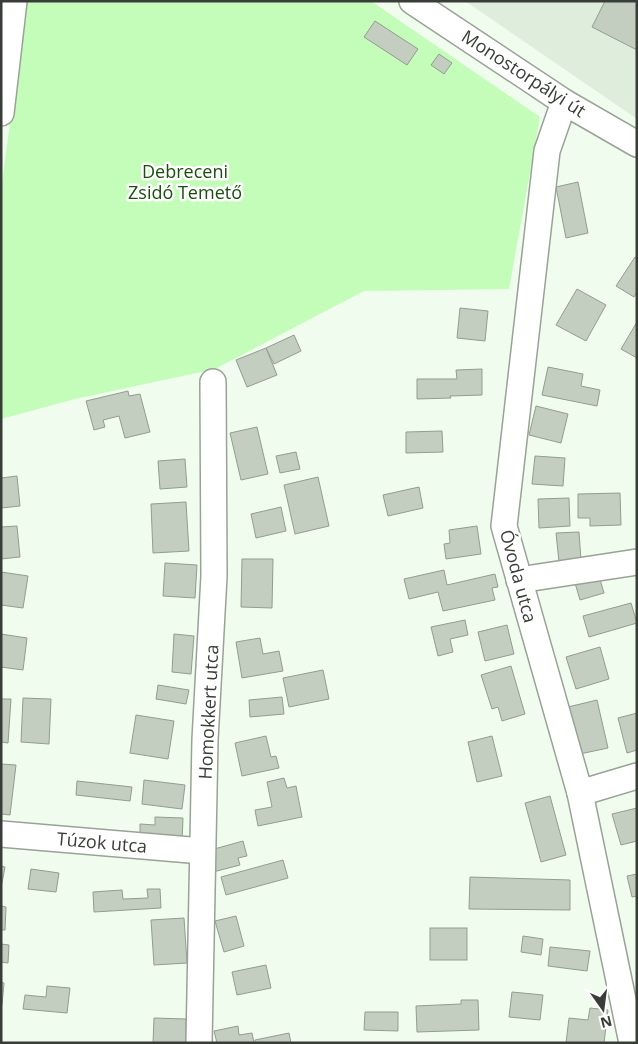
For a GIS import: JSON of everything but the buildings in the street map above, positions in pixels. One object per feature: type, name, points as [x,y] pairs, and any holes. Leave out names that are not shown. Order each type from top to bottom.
[{"type":"street","points":[[1,112],[14,1]]},
{"type":"street","name":"Monostorpályi út","points":[[412,1],[564,102],[637,144]]},
{"type":"street","name":"Óvoda utca","points":[[564,102],[547,151],[504,526],[580,793],[632,1043]]},
{"type":"street","name":"Homokkert utca","points":[[199,1043],[205,740],[214,576],[213,382]]},
{"type":"street","points":[[519,580],[637,562]]},
{"type":"street","points":[[580,793],[637,776]]},
{"type":"street","name":"Túzok utca","points":[[1,834],[202,850]]},
{"type":"shaded area","points":[[465,1],[637,1],[637,119]]},
{"type":"green space","name":"Debreceni Zsidó Temető","points":[[26,1],[371,1],[540,117],[509,289],[364,291],[215,369],[75,399],[1,419],[1,191]]}]
